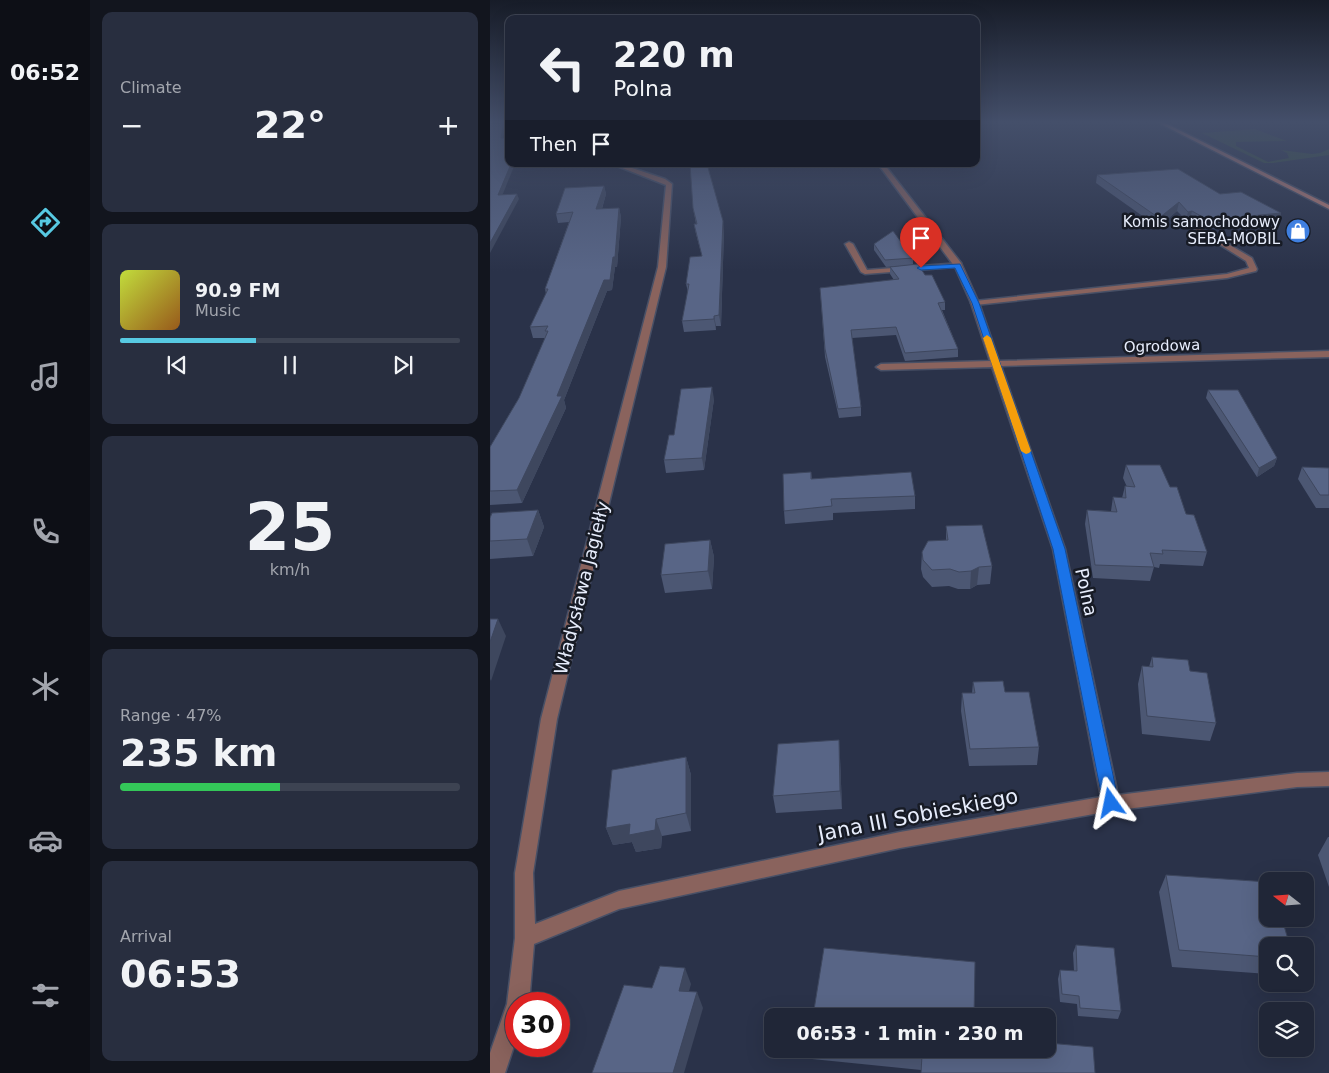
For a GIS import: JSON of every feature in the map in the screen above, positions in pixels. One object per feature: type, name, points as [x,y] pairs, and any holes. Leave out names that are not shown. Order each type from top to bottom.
[{"type":"main road","points":[[1257,171],[1329,207]]},
{"type":"street","name":"Władysława Jagiełły","points":[[519,992],[525,938],[524,873],[549,719],[662,267],[669,184],[663,180],[636,171]]},
{"type":"street","name":"Polna","points":[[886,171],[958,265],[975,303],[1059,549],[1111,803]]},
{"type":"street","points":[[975,303],[1227,276],[1253,269],[1249,260],[1189,223]]},
{"type":"street","points":[[849,244],[865,272],[958,265]]},
{"type":"street","name":"Ogrodowa","points":[[996,365],[1327,356]]},
{"type":"street","points":[[881,367],[996,365]]},
{"type":"street","name":"Jana III Sobieskiego","points":[[525,938],[619,900],[900,840],[1111,803],[1297,780],[1329,779]]},
{"type":"street","points":[[494,1073],[505,1041]]},
{"type":"building","points":[[490,171],[508,171],[498,195],[517,194],[490,243]]},
{"type":"building","points":[[690,171],[709,171],[723,221],[719,315],[714,316],[714,319],[682,321],[689,284],[686,284],[690,257],[702,256],[694,224],[697,224],[693,208]]},
{"type":"building","points":[[1181,171],[1220,194],[1241,192],[1281,213],[1208,220],[1192,211],[1188,212],[1179,202],[1159,218],[1097,175]]},
{"type":"building","points":[[604,186],[596,209],[619,208],[615,257],[613,257],[610,280],[604,280],[557,396],[562,396],[517,490],[490,491],[490,447],[519,398],[548,331],[545,331],[548,326],[530,327],[548,289],[545,289],[573,212],[556,214],[565,188]]},
{"type":"building","points":[[893,231],[913,258],[885,260],[874,244]]},
{"type":"building","points":[[918,264],[925,275],[932,275],[945,302],[938,303],[958,349],[905,353],[896,327],[851,330],[861,407],[838,409],[825,349],[820,288],[899,279],[890,267]]},
{"type":"building","points":[[712,387],[702,458],[664,460],[669,435],[674,435],[681,389]]},
{"type":"building","points":[[1208,390],[1238,390],[1277,458],[1259,468]]},
{"type":"building","points":[[1126,465],[1160,465],[1170,487],[1177,487],[1186,514],[1194,515],[1207,552],[1162,550],[1163,554],[1150,553],[1154,567],[1095,565],[1087,510],[1117,512],[1113,497],[1126,498],[1125,486],[1135,487]]},
{"type":"building","points":[[1302,467],[1329,468],[1329,495],[1320,495]]},
{"type":"building","points":[[811,472],[811,479],[911,472],[915,496],[831,499],[832,506],[784,511],[783,474]]},
{"type":"building","points":[[538,510],[527,539],[490,541],[490,518],[492,513]]},
{"type":"building","points":[[982,525],[992,566],[959,572],[950,569],[932,570],[923,560],[922,552],[928,541],[948,540],[946,526]]},
{"type":"building","points":[[710,540],[708,571],[661,575],[665,544]]},
{"type":"building","points":[[490,619],[498,619],[490,642]]},
{"type":"building","points":[[1152,657],[1188,660],[1190,671],[1207,673],[1216,723],[1147,716],[1142,666],[1153,667]]},
{"type":"building","points":[[1003,681],[1005,692],[1029,692],[1039,747],[970,749],[962,693],[975,693],[973,682]]},
{"type":"building","points":[[839,740],[840,791],[773,796],[778,744]]},
{"type":"building","points":[[686,757],[686,813],[656,819],[655,830],[629,835],[630,824],[606,828],[612,770]]},
{"type":"building","points":[[1166,875],[1259,881],[1259,928],[1285,928],[1287,937],[1259,937],[1259,956],[1179,950]]},
{"type":"building","points":[[1076,945],[1114,948],[1121,1011],[1080,1008],[1079,996],[1062,994],[1060,970],[1077,971]]},
{"type":"building","points":[[824,948],[975,962],[974,1008],[814,1008]]},
{"type":"building","points":[[660,966],[685,968],[679,991],[697,992],[673,1073],[592,1073],[624,985],[652,988]]},
{"type":"building","points":[[1056,1044],[1093,1047],[1095,1073],[921,1073],[922,1058],[1056,1058]]},
{"type":"slow traffic","points":[[987,338],[1026,451]]},
{"type":"place","name":"Komis samochodowy SEBA-MOBIL","points":[[1298,231]]},
{"type":"route","points":[[921,268],[958,265],[975,303],[1059,549],[1111,803]]}]
